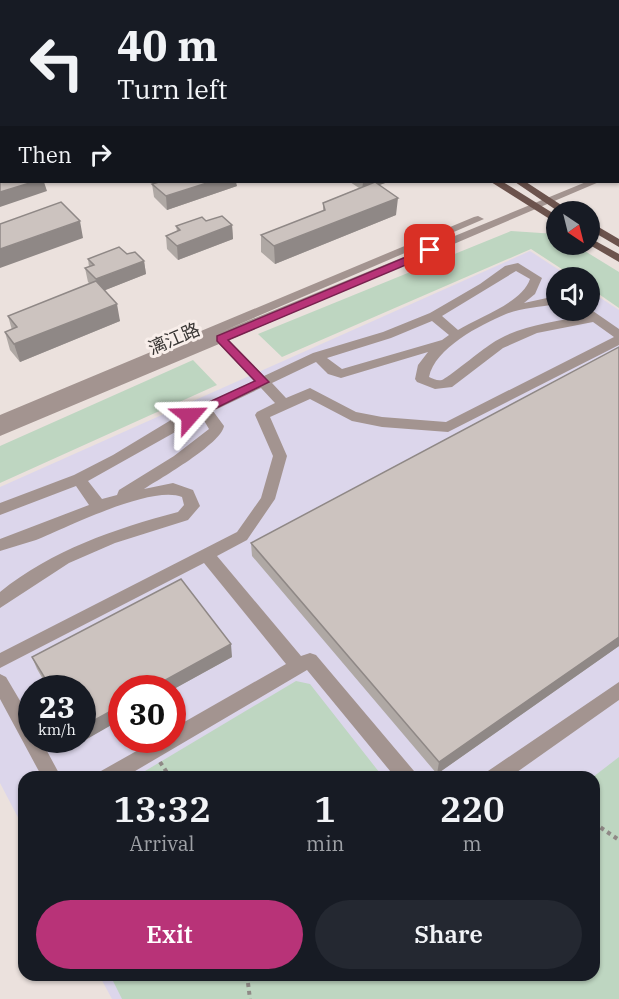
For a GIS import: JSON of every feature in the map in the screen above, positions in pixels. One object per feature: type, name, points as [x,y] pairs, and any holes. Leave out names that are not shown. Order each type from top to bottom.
[{"type":"main road","points":[[498,183],[546,204]]},
{"type":"main road","points":[[521,183],[546,209]]},
{"type":"main road","points":[[600,232],[619,244]]},
{"type":"main road","points":[[600,247],[619,259]]},
{"type":"street","name":"漓江路","points":[[537,200],[568,183]]},
{"type":"street","name":"漓江路","points":[[0,420],[216,334],[537,200],[591,183]]},
{"type":"street","points":[[0,509],[79,479],[118,459],[176,423],[318,356],[387,335],[434,316],[484,287],[509,269],[518,267],[536,278],[529,300]]},
{"type":"street","points":[[318,356],[333,371],[341,374],[445,343],[501,311],[529,300],[546,300]]},
{"type":"street","points":[[434,316],[458,336]]},
{"type":"street","points":[[445,343],[424,364],[422,379],[435,385],[447,384],[454,380],[460,372],[498,345],[534,330],[565,321]]},
{"type":"street","points":[[0,661],[242,536],[268,499],[280,456],[262,415],[283,403],[310,393],[352,416],[382,422],[448,427],[619,337],[598,321]]},
{"type":"street","name":"漓江路","points":[[0,431],[216,334]]},
{"type":"street","points":[[216,334],[283,403]]},
{"type":"street","points":[[412,354],[424,364]]},
{"type":"street","points":[[0,545],[29,536],[106,504],[156,475],[216,431],[217,426],[204,410]]},
{"type":"street","points":[[156,475],[167,489]]},
{"type":"street","points":[[79,479],[106,504]]},
{"type":"street","points":[[0,601],[44,567],[86,547],[183,516],[192,506],[188,494],[173,488],[106,504]]},
{"type":"street","points":[[0,556],[29,536]]},
{"type":"street","points":[[206,554],[298,666]]},
{"type":"street","points":[[186,731],[310,660],[402,771]]},
{"type":"street","points":[[0,682],[18,714]]},
{"type":"street","points":[[504,771],[619,690]]},
{"type":"street","points":[[39,753],[49,771]]},
{"type":"street","points":[[118,771],[148,753]]},
{"type":"path","points":[[600,827],[619,840]]},
{"type":"path","points":[[248,981],[250,999]]},
{"type":"shaded area","points":[[530,251],[555,267],[546,267],[546,321],[600,321],[600,298],[619,310],[619,999],[112,999],[102,981],[600,981],[600,771],[18,771],[18,818],[0,783],[0,487]]},
{"type":"green space","points":[[511,231],[546,233],[546,255],[591,255],[619,272],[619,308],[600,295],[600,267],[559,267],[531,249],[282,357],[258,334]]},
{"type":"green space","points":[[193,360],[217,385],[0,483],[0,446]]},
{"type":"green space","points":[[296,681],[310,684],[378,771],[145,771],[175,753],[186,753],[186,747]]},
{"type":"green space","points":[[619,757],[619,999],[122,999],[113,981],[600,981],[600,772]]},
{"type":"building","points":[[0,183],[30,183],[0,192]]},
{"type":"building","points":[[156,183],[207,183],[166,196],[152,184]]},
{"type":"building","points":[[373,183],[376,183],[398,198],[274,246],[261,235],[325,210],[323,203]]},
{"type":"building","points":[[61,202],[80,221],[0,249],[0,224]]},
{"type":"building","points":[[222,216],[232,225],[177,246],[166,236],[180,230],[176,226],[202,217],[206,221]]},
{"type":"building","points":[[119,247],[127,254],[135,252],[144,261],[96,279],[85,268],[94,265],[88,259]]},
{"type":"building","points":[[96,281],[117,304],[14,344],[5,332],[17,327],[8,316]]},
{"type":"building","points":[[619,347],[619,637],[439,762],[251,543]]},
{"type":"building","points":[[181,579],[231,644],[175,675],[108,675],[108,713],[96,719],[96,675],[43,675],[32,657]]},
{"type":"route","points":[[190,416],[263,382],[221,339],[430,250]]}]
